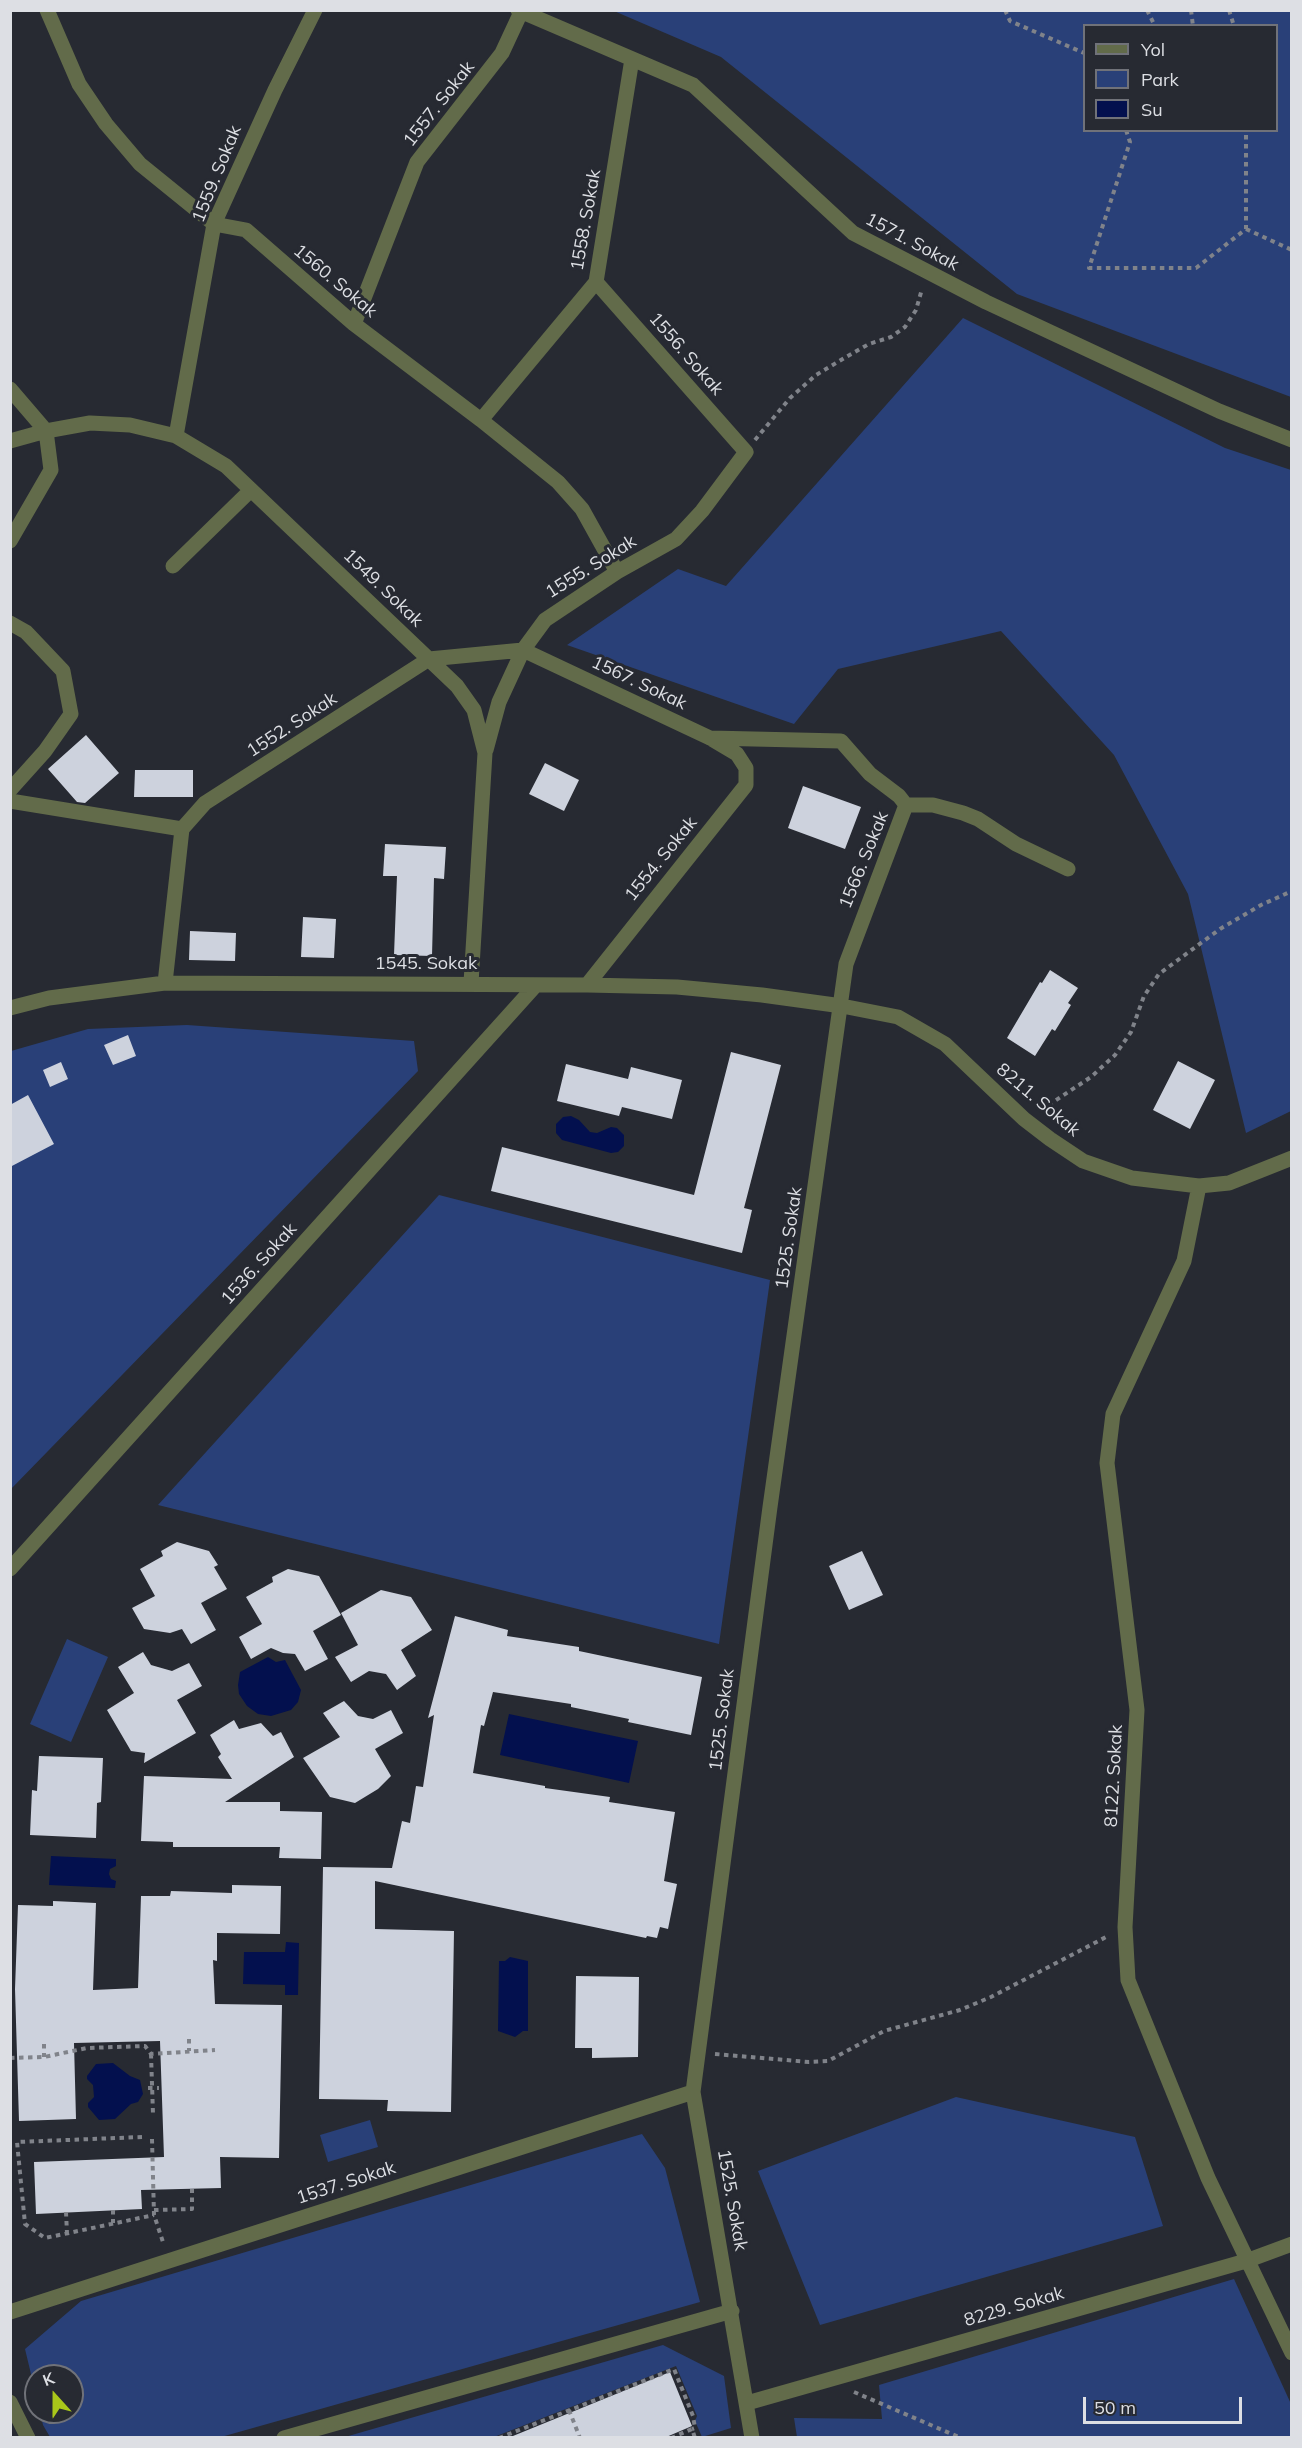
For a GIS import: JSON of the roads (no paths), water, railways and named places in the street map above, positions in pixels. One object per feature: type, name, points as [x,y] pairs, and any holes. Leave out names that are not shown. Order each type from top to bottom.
[{"type":"street","name":"1560. Sokak","points":[[47,10],[80,84],[106,124],[140,164],[214,224],[246,230],[354,324],[481,420],[558,482],[582,509],[617,572]]},
{"type":"street","name":"1559. Sokak","points":[[176,436],[214,224],[274,90],[315,10]]},
{"type":"street","name":"1571. Sokak","points":[[520,11],[693,85],[852,233],[986,302],[1219,411],[1292,440]]},
{"type":"street","name":"1557. Sokak","points":[[354,324],[417,162],[502,53],[520,11]]},
{"type":"street","name":"1558. Sokak","points":[[481,420],[596,282],[632,59]]},
{"type":"street","name":"1556. Sokak","points":[[596,282],[746,452]]},
{"type":"street","points":[[10,389],[46,431],[51,470],[10,541]]},
{"type":"street","name":"1549. Sokak","points":[[10,441],[46,431],[90,423],[130,425],[176,436],[226,466],[457,686],[474,710],[485,753],[471,983]]},
{"type":"street","name":"1555. Sokak","points":[[485,753],[499,702],[523,650],[545,620],[617,572],[676,539],[702,511],[746,452]]},
{"type":"street","points":[[173,566],[251,490]]},
{"type":"street","points":[[10,622],[26,632],[63,670],[71,714],[45,751],[10,790]]},
{"type":"street","points":[[429,659],[523,650]]},
{"type":"street","name":"1567. Sokak","points":[[523,650],[710,738],[737,754]]},
{"type":"street","name":"1552. Sokak","points":[[182,829],[206,803],[429,659]]},
{"type":"street","name":"1566. Sokak","points":[[710,738],[841,741],[870,774],[899,796],[906,805],[846,964],[842,1006]]},
{"type":"street","name":"1554. Sokak","points":[[587,985],[746,785],[746,768],[737,754]]},
{"type":"street","points":[[10,801],[182,829],[165,983]]},
{"type":"street","points":[[906,805],[933,805],[963,813],[978,819],[1016,844],[1068,869]]},
{"type":"street","name":"1545. Sokak","points":[[10,1008],[49,998],[165,983],[471,983],[677,987],[842,1006]]},
{"type":"street","name":"1536. Sokak","points":[[10,1569],[536,985]]},
{"type":"street","name":"8211. Sokak","points":[[842,1006],[898,1017],[945,1044],[1024,1119],[1083,1161],[1132,1178],[1199,1186],[1229,1183],[1292,1158]]},
{"type":"street","name":"1525. Sokak","points":[[752,2438],[693,2092],[770,1508],[842,1006]]},
{"type":"street","name":"8122. Sokak","points":[[1199,1186],[1184,1261],[1113,1414],[1107,1463],[1137,1710],[1125,1927],[1128,1980],[1208,2178],[1292,2353]]},
{"type":"street","name":"1537. Sokak","points":[[10,2312],[693,2092]]},
{"type":"street","name":"8229. Sokak","points":[[747,2403],[1246,2261],[1292,2244]]},
{"type":"street","points":[[284,2438],[732,2311]]},
{"type":"street","points":[[10,2402],[28,2438]]},
{"type":"water","points":[[571,1116],[579,1120],[590,1132],[597,1133],[611,1127],[617,1128],[624,1135],[624,1146],[618,1152],[611,1153],[562,1140],[556,1133],[556,1124],[563,1117]]},
{"type":"water","points":[[268,1657],[276,1662],[285,1660],[301,1690],[298,1702],[291,1710],[271,1716],[258,1714],[247,1706],[239,1694],[238,1685],[240,1672]]},
{"type":"water","points":[[509,1714],[638,1741],[629,1783],[500,1755]]},
{"type":"water","points":[[51,1856],[116,1859],[116,1866],[110,1869],[109,1874],[111,1879],[116,1881],[115,1888],[49,1885]]},
{"type":"water","points":[[286,1942],[299,1943],[298,1995],[285,1995],[285,1985],[243,1984],[244,1952],[285,1952]]},
{"type":"water","points":[[510,1957],[528,1961],[528,2031],[523,2031],[515,2037],[498,2031],[499,1961],[505,1961]]},
{"type":"water","points":[[113,2063],[130,2076],[140,2080],[143,2094],[138,2102],[131,2104],[115,2119],[99,2120],[88,2107],[88,2103],[94,2097],[93,2085],[87,2076],[96,2064]]}]
